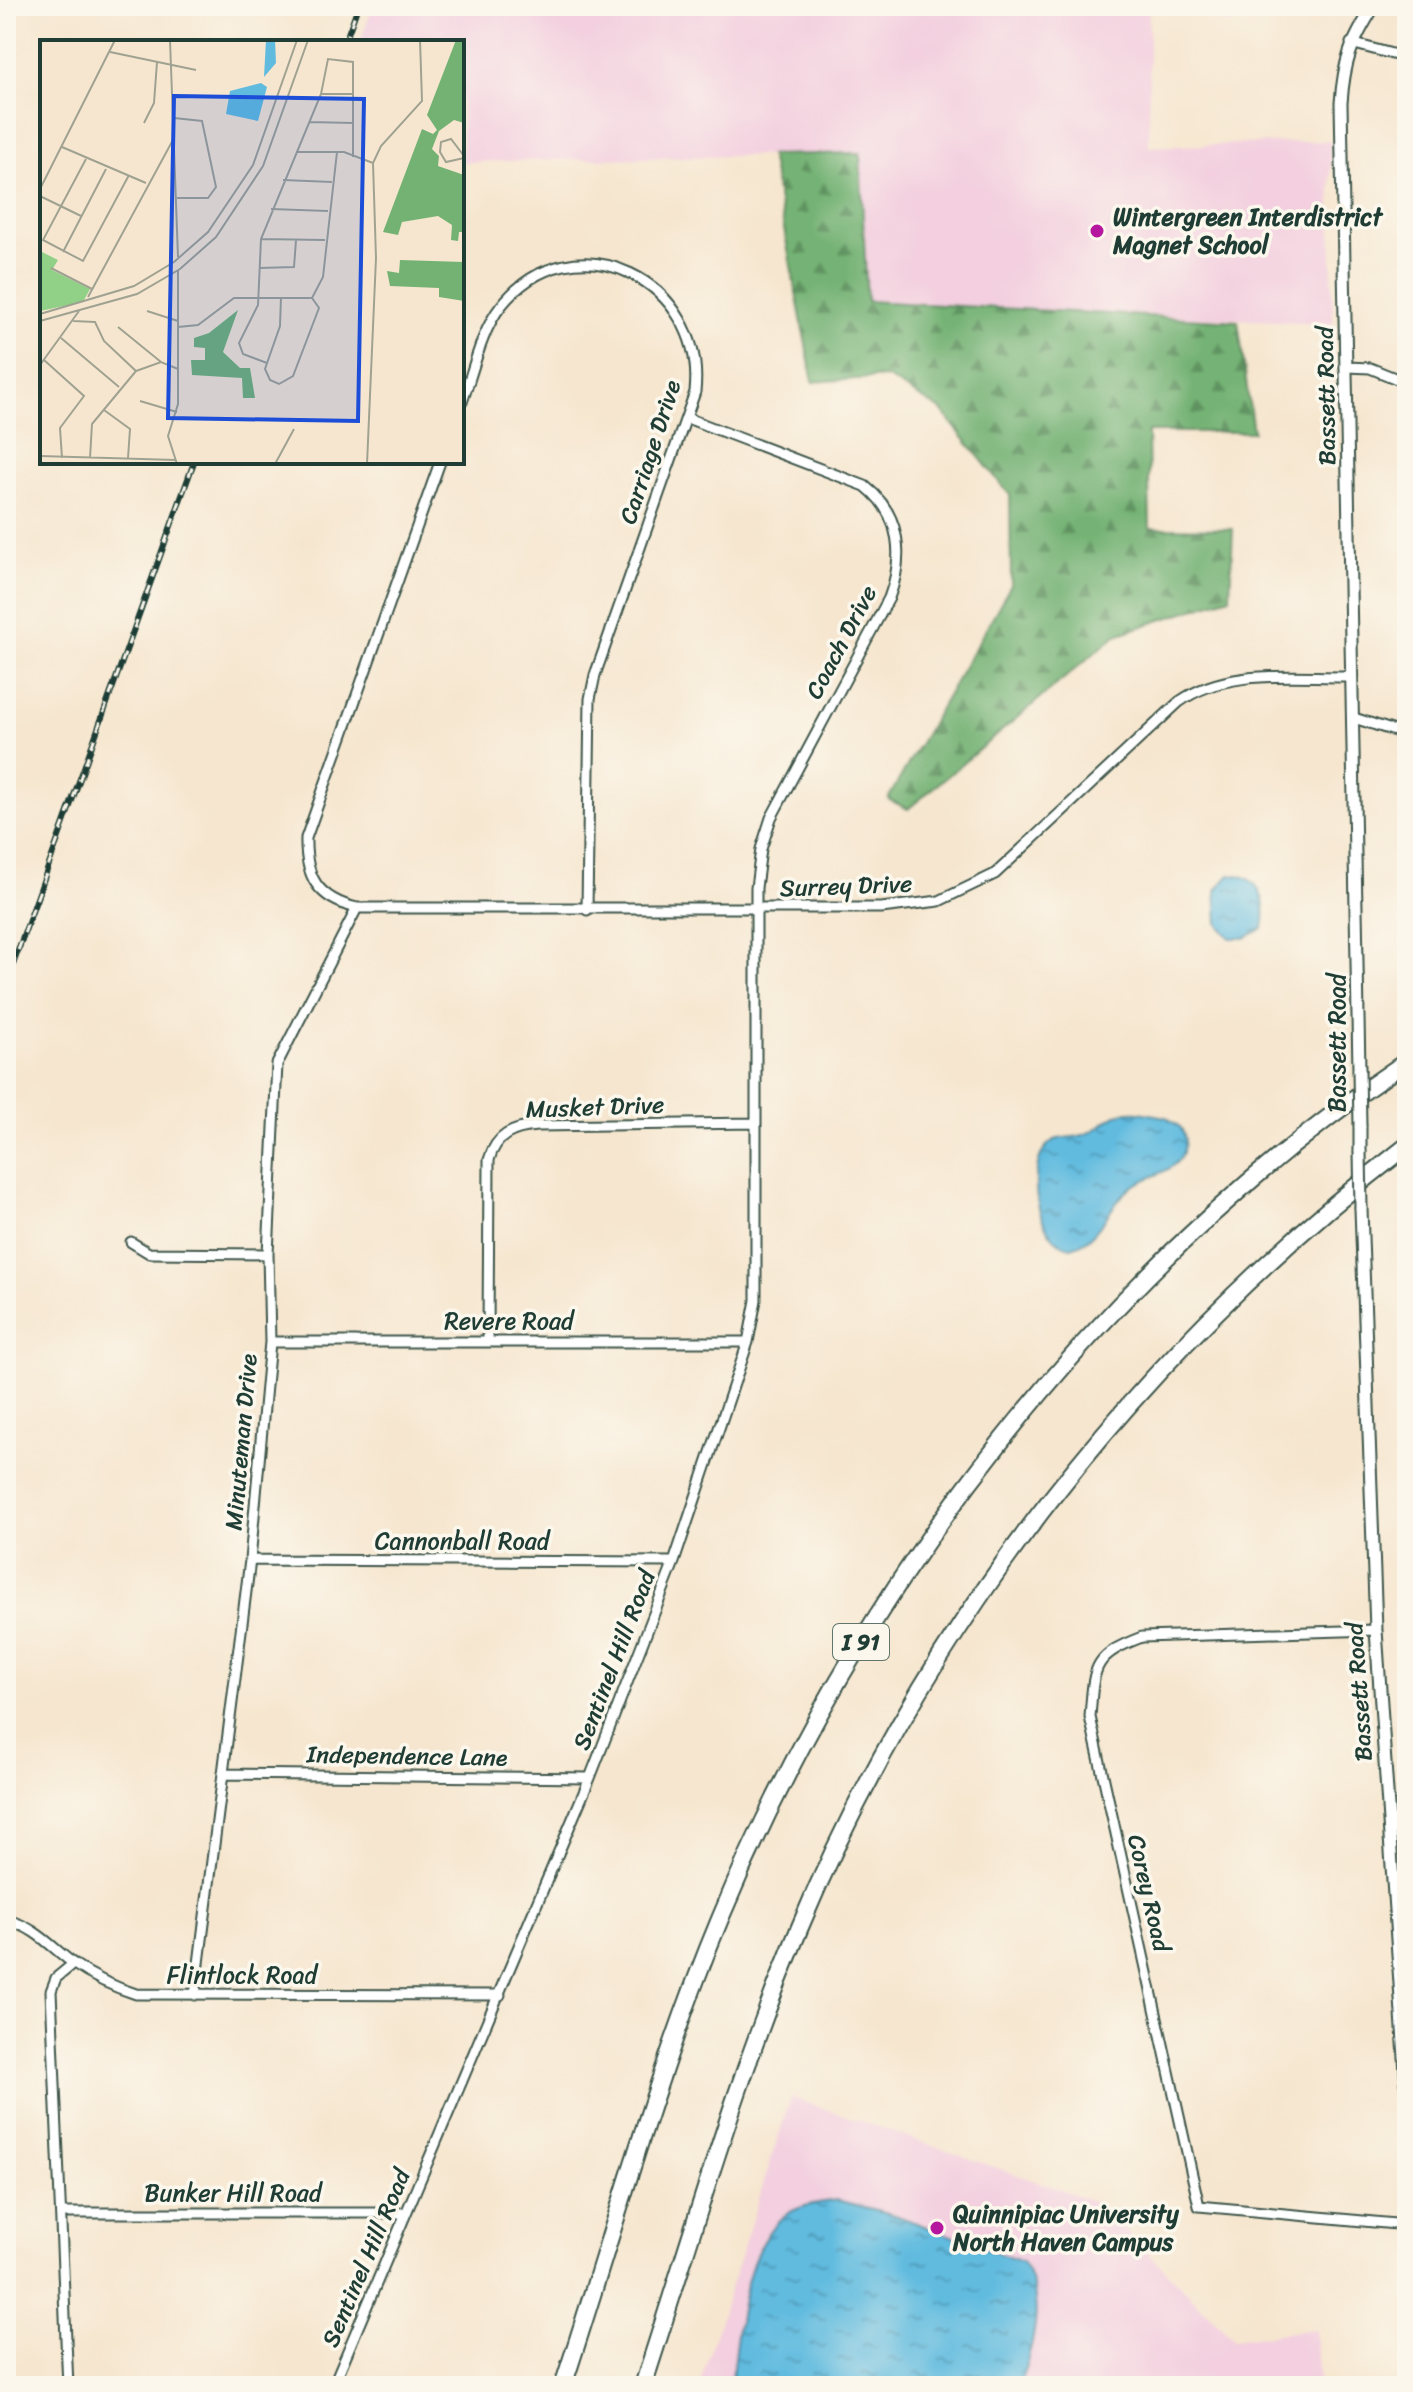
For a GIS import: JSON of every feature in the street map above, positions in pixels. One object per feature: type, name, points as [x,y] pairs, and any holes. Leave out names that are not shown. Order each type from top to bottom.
[{"type":"highway","name":"I 91","points":[[563,2386],[679,2030],[719,1922],[798,1752],[889,1597],[996,1447],[1120,1307],[1189,1237],[1287,1151],[1407,1061]]},
{"type":"highway","points":[[643,2386],[749,2060],[800,1926],[873,1773],[940,1658],[1046,1505],[1143,1388],[1264,1266],[1407,1146]]},
{"type":"street","name":"Bassett Road","points":[[1374,6],[1351,43],[1344,62],[1341,103],[1361,1208],[1376,1630],[1407,2087]]},
{"type":"street","points":[[1351,43],[1407,58]]},
{"type":"street","name":"Carriage Drive","points":[[464,397],[500,307],[514,293],[551,269],[592,263],[611,265],[648,282],[682,319],[691,339],[696,376],[687,418],[595,675],[590,699],[587,910]]},
{"type":"street","points":[[1347,367],[1370,368],[1407,383]]},
{"type":"street","name":"Coach Drive","points":[[687,418],[854,480],[877,495],[897,534],[898,567],[889,598],[766,831],[758,866],[756,909]]},
{"type":"street","points":[[357,908],[328,898],[318,889],[307,866],[306,838],[439,464]]},
{"type":"street","name":"Surrey Drive","points":[[357,908],[587,910],[906,907],[954,896],[1010,864],[1179,702],[1199,689],[1237,679],[1352,677]]},
{"type":"street","points":[[1354,718],[1407,735]]},
{"type":"street","name":"Minuteman Drive","points":[[195,1995],[250,1560],[270,1342],[268,1254],[277,1064],[357,908]]},
{"type":"street","name":"Sentinel Hill Road","points":[[333,2386],[590,1778],[674,1562],[748,1342],[756,1300],[756,909]]},
{"type":"street","name":"Musket Drive","points":[[488,1341],[489,1160],[499,1139],[509,1131],[537,1126],[756,1123]]},
{"type":"street","points":[[131,1242],[149,1253],[268,1254]]},
{"type":"street","name":"Revere Road","points":[[270,1342],[748,1342]]},
{"type":"street","name":"Cannonball Road","points":[[250,1560],[674,1562]]},
{"type":"street","name":"Corey Road","points":[[1376,1630],[1142,1637],[1111,1649],[1093,1675],[1090,1717],[1199,2206],[1407,2225]]},
{"type":"street","name":"Independence Lane","points":[[225,1774],[590,1778]]},
{"type":"street","name":"Flintlock Road","points":[[6,1920],[39,1933],[73,1964],[111,1987],[136,1994],[500,1995]]},
{"type":"street","points":[[68,2386],[51,1991],[56,1978],[73,1964]]},
{"type":"street","name":"Bunker Hill Road","points":[[61,2213],[406,2213]]},
{"type":"shaded area","name":"Wintergreen Interdistrict Magnet School","points":[[373,6],[538,6],[602,12],[604,6],[1149,6],[1149,147],[1330,141],[1333,324],[866,301],[860,153],[464,162],[464,40],[361,40]]},
{"type":"shaded area","points":[[1176,6],[1233,6],[1233,25],[1207,17]]},
{"type":"shaded area","name":"Quinnipiac University North Haven Campus","points":[[791,2097],[1099,2203],[1234,2340],[1315,2329],[1319,2383],[1316,2386],[699,2386]]},
{"type":"green space","points":[[860,153],[867,301],[1238,321],[1253,432],[1148,432],[1150,528],[1233,529],[1230,597],[1116,635],[908,809],[888,799],[1011,585],[1010,495],[941,410],[886,377],[813,382],[770,155]]},
{"type":"water","points":[[1230,875],[1249,879],[1263,900],[1263,928],[1245,938],[1230,938],[1218,924],[1216,890]]},
{"type":"water","points":[[1139,1112],[1166,1117],[1181,1128],[1185,1143],[1180,1158],[1169,1169],[1128,1190],[1096,1231],[1081,1244],[1071,1247],[1059,1242],[1043,1221],[1038,1206],[1036,1175],[1044,1150],[1061,1138],[1091,1132],[1120,1114]]},
{"type":"water","points":[[836,2200],[892,2214],[1022,2262],[1030,2276],[1036,2307],[1033,2339],[1019,2386],[731,2386],[744,2295],[750,2271],[769,2231],[795,2210]]},
{"type":"railway","points":[[346,40],[358,6]]},
{"type":"railway","points":[[6,984],[193,464]]},
{"type":"place","name":"Wintergreen Interdistrict Magnet School","points":[[1097,231]]},
{"type":"place","name":"Quinnipiac University North Haven Campus","points":[[937,2228]]}]
